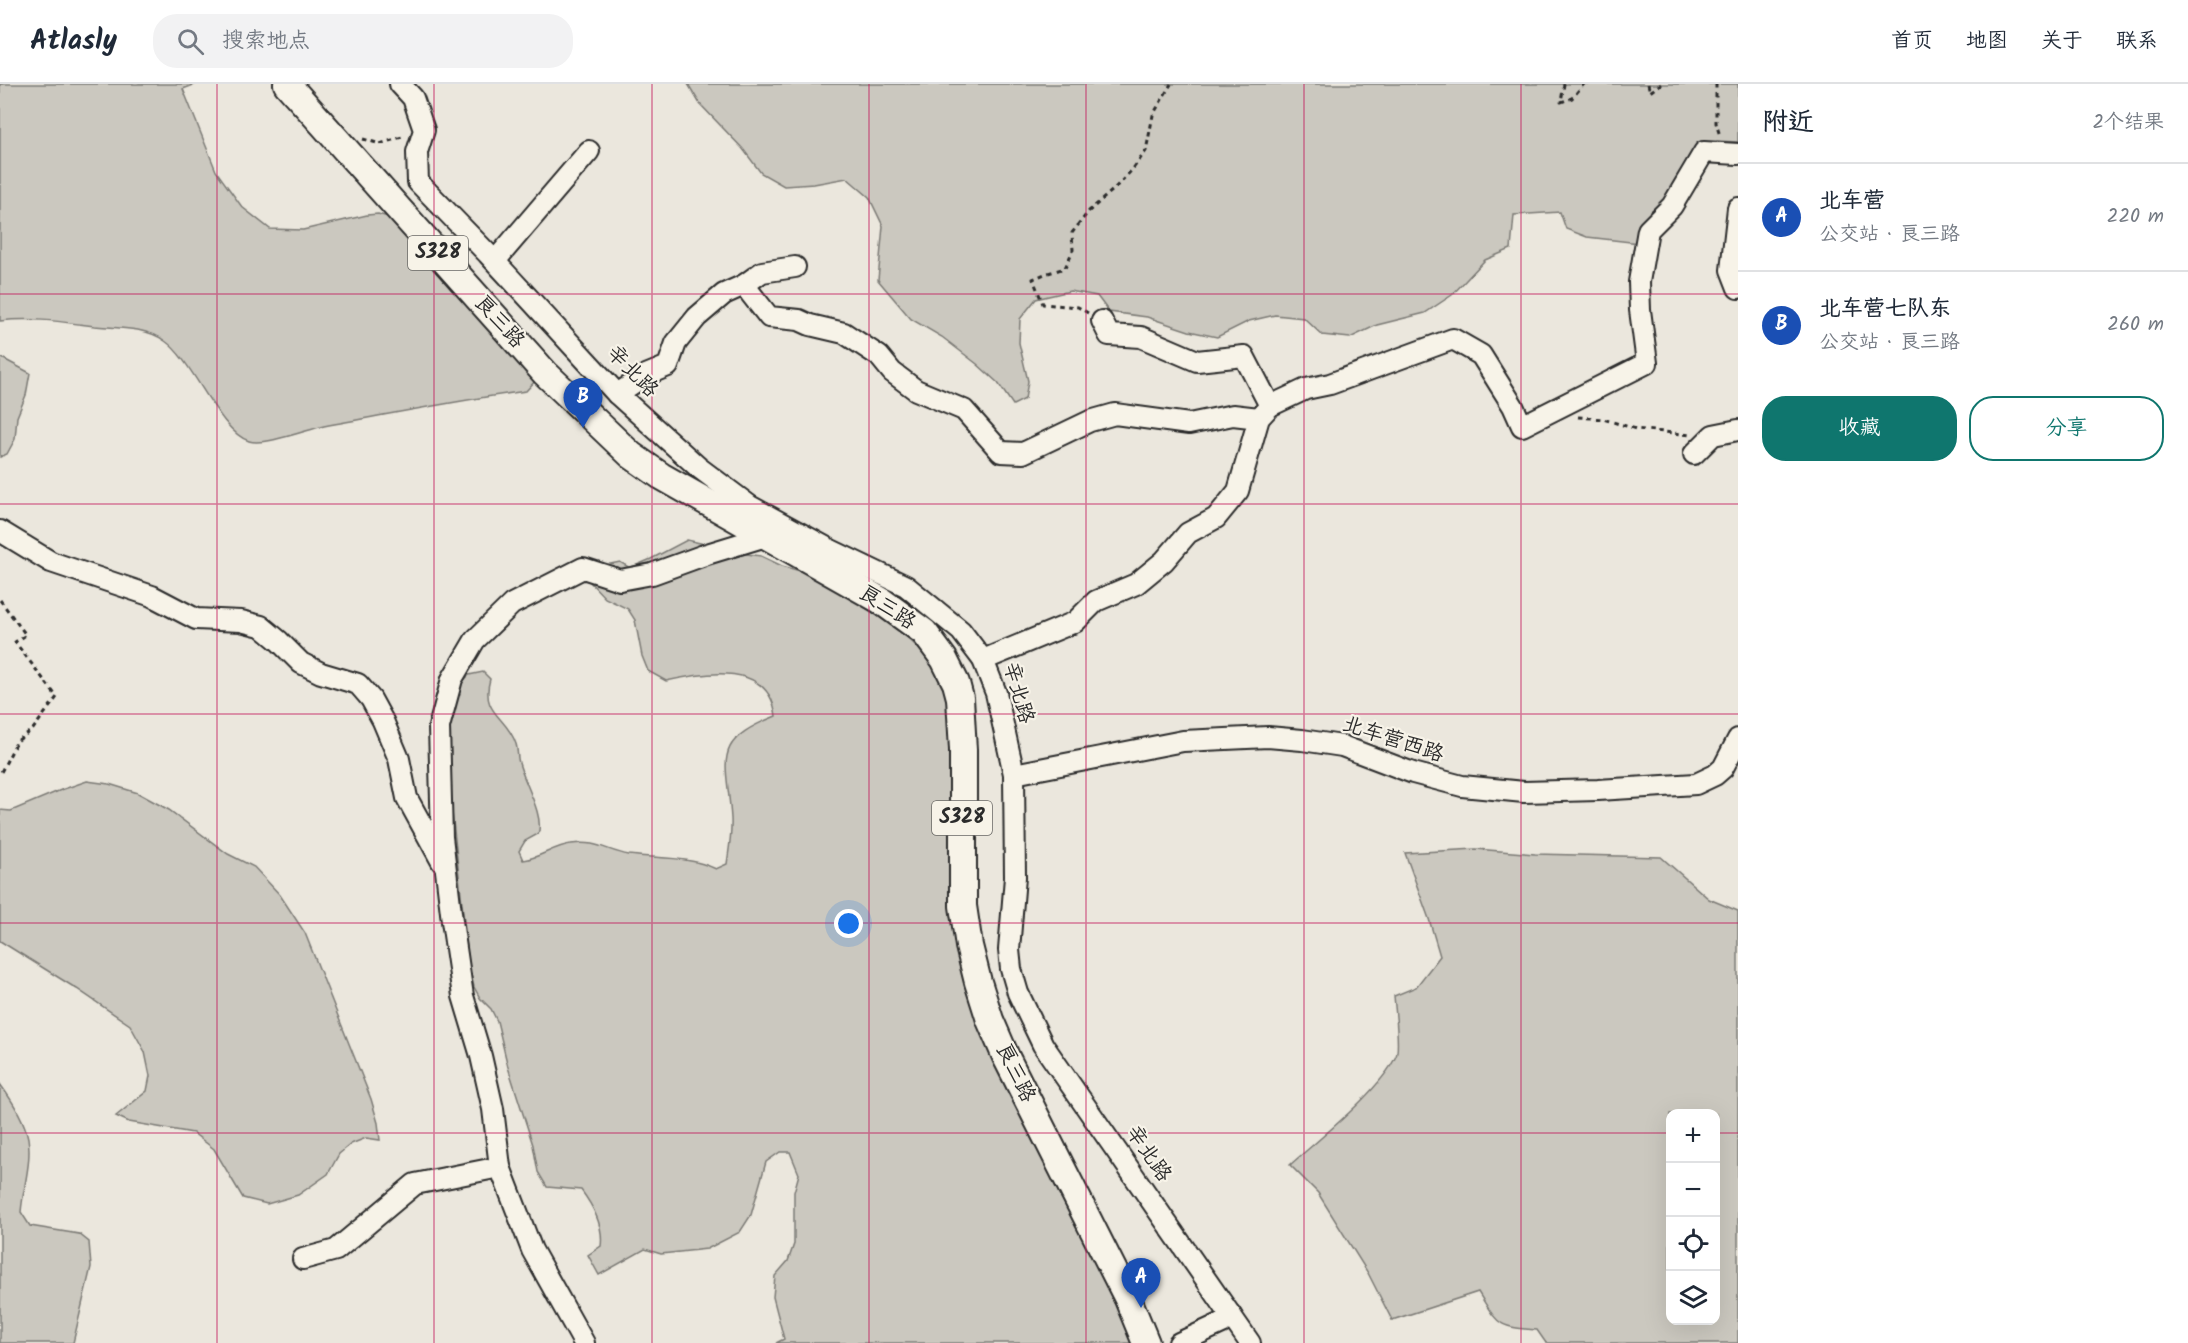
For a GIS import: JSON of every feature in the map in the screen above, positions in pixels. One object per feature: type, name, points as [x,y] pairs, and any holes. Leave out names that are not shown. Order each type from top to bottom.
[{"type":"main road","name":"良三路","points":[[287,84],[545,373],[631,455],[661,476],[880,600],[924,632],[936,647],[956,683],[960,698],[963,906],[978,982],[990,1020],[1006,1057],[1128,1299],[1146,1343]]},
{"type":"street","points":[[400,84],[413,98],[424,130]]},
{"type":"street","name":"辛北路","points":[[424,130],[417,152],[418,182],[495,261],[617,394],[698,467],[750,506],[831,550],[906,586],[961,631],[984,660],[996,693],[1014,774],[1015,877],[1009,950],[1011,969],[1018,993],[1043,1045],[1250,1343]]},
{"type":"street","points":[[495,261],[589,151]]},
{"type":"street","points":[[744,285],[769,318],[799,320],[844,333],[879,356],[892,372],[916,390],[964,410],[1001,452],[1023,453],[1090,421],[1115,414],[1189,424],[1233,415],[1265,412],[1306,389],[1330,384],[1453,339],[1481,355],[1513,406],[1521,426],[1647,363],[1640,310],[1640,282],[1648,230],[1672,206],[1704,152],[1738,154]]},
{"type":"street","points":[[1738,208],[1731,270],[1738,288]]},
{"type":"street","points":[[617,394],[646,375],[668,366],[676,343],[697,317],[724,294],[744,285],[762,272],[795,267]]},
{"type":"street","points":[[984,660],[1075,622],[1096,601],[1136,584],[1164,561],[1188,533],[1216,518],[1238,490],[1265,412],[1244,356],[1197,361],[1141,337],[1108,335],[1102,321]]},
{"type":"street","points":[[1694,454],[1713,435],[1738,430]]},
{"type":"street","points":[[0,531],[51,562],[152,596],[196,619],[242,621],[261,626],[301,663],[321,673],[358,684],[371,699],[383,720],[399,759],[407,798],[446,870]]},
{"type":"street","points":[[584,1343],[532,1250],[501,1167],[493,1109],[464,996],[446,870],[442,837],[439,728],[452,679],[475,640],[512,604],[583,568],[620,580],[652,574],[766,536]]},
{"type":"street","name":"北车营西路","points":[[1014,774],[1183,741],[1268,737],[1342,746],[1413,773],[1462,786],[1524,792],[1598,790],[1696,784],[1716,775],[1723,768],[1738,739]]},
{"type":"street","points":[[303,1259],[336,1250],[415,1184],[501,1167]]},
{"type":"street","points":[[1179,1343],[1222,1323],[1231,1315]]},
{"type":"path","points":[[1102,321],[1078,307],[1043,304],[1033,279],[1065,268],[1072,250],[1072,233],[1089,211],[1132,170],[1146,151],[1153,116],[1171,84]]},
{"type":"path","points":[[1564,84],[1561,102],[1572,98],[1584,84]]},
{"type":"path","points":[[1648,84],[1650,92],[1661,84]]},
{"type":"path","points":[[1716,84],[1716,123],[1721,140]]},
{"type":"path","points":[[360,138],[380,144],[424,130]]},
{"type":"path","points":[[1549,413],[1603,419],[1636,429],[1674,434],[1713,435]]},
{"type":"path","points":[[0,600],[26,635],[15,642],[57,698],[33,729],[17,741],[0,774]]},
{"type":"shaded area","points":[[0,84],[196,84],[183,89],[216,171],[242,207],[270,229],[303,230],[367,215],[378,214],[388,217],[537,379],[526,391],[324,426],[275,440],[256,442],[238,435],[227,424],[186,363],[175,350],[157,336],[131,329],[59,322],[0,321]]},
{"type":"shaded area","points":[[688,84],[1738,84],[1738,142],[1717,141],[1648,244],[1587,237],[1566,229],[1560,212],[1514,215],[1511,249],[1485,260],[1452,295],[1425,313],[1377,325],[1350,338],[1322,335],[1304,318],[1275,315],[1249,321],[1217,337],[1189,331],[1147,317],[1109,312],[1097,296],[1070,291],[1036,299],[1020,319],[1019,343],[1028,381],[1025,399],[1013,405],[998,383],[977,364],[942,337],[911,319],[878,280],[883,226],[869,197],[847,178],[784,186],[761,173],[743,149],[700,104]]},
{"type":"shaded area","points":[[0,357],[30,373],[26,395],[17,417],[15,439],[7,454],[0,457]]},
{"type":"shaded area","points":[[687,540],[725,551],[761,556],[782,566],[808,573],[833,587],[900,630],[931,663],[944,685],[948,705],[960,931],[1140,1343],[776,1343],[784,1339],[773,1297],[775,1276],[788,1261],[794,1244],[794,1192],[799,1174],[790,1152],[780,1152],[766,1162],[751,1215],[740,1232],[707,1249],[661,1254],[645,1249],[599,1275],[588,1255],[601,1246],[599,1223],[590,1203],[581,1190],[547,1187],[538,1172],[533,1145],[508,1067],[497,1021],[474,987],[469,967],[449,785],[448,716],[454,691],[469,675],[483,672],[490,679],[488,691],[491,708],[507,727],[516,744],[519,763],[539,818],[538,834],[525,841],[519,851],[523,860],[565,845],[588,843],[629,855],[695,862],[716,869],[727,864],[731,824],[727,755],[732,744],[741,735],[755,725],[776,716],[771,698],[761,686],[749,678],[733,674],[699,675],[666,681],[648,671],[642,656],[635,620],[628,609],[605,598],[589,581],[601,566],[620,562],[630,568]]},
{"type":"shaded area","points":[[87,781],[109,784],[138,793],[169,810],[228,854],[254,867],[280,895],[305,933],[371,1099],[380,1140],[366,1138],[351,1144],[339,1154],[328,1174],[298,1195],[267,1204],[243,1198],[214,1149],[193,1133],[129,1122],[116,1116],[147,1091],[150,1076],[145,1052],[130,1025],[0,941],[0,810],[11,811]]},
{"type":"shaded area","points":[[1476,849],[1535,854],[1661,857],[1709,899],[1738,911],[1738,1343],[1546,1343],[1537,1330],[1513,1327],[1500,1322],[1478,1292],[1392,1320],[1368,1273],[1318,1193],[1290,1165],[1364,1099],[1396,1056],[1398,1045],[1394,996],[1416,987],[1440,956],[1405,853]]},
{"type":"shaded area","points":[[0,1084],[13,1102],[28,1138],[28,1166],[21,1212],[30,1226],[79,1234],[89,1242],[91,1267],[73,1343],[0,1343]]},
{"type":"place","name":"北车营七队东","points":[[583,428]]},
{"type":"place","name":"北车营","points":[[1141,1308]]}]
